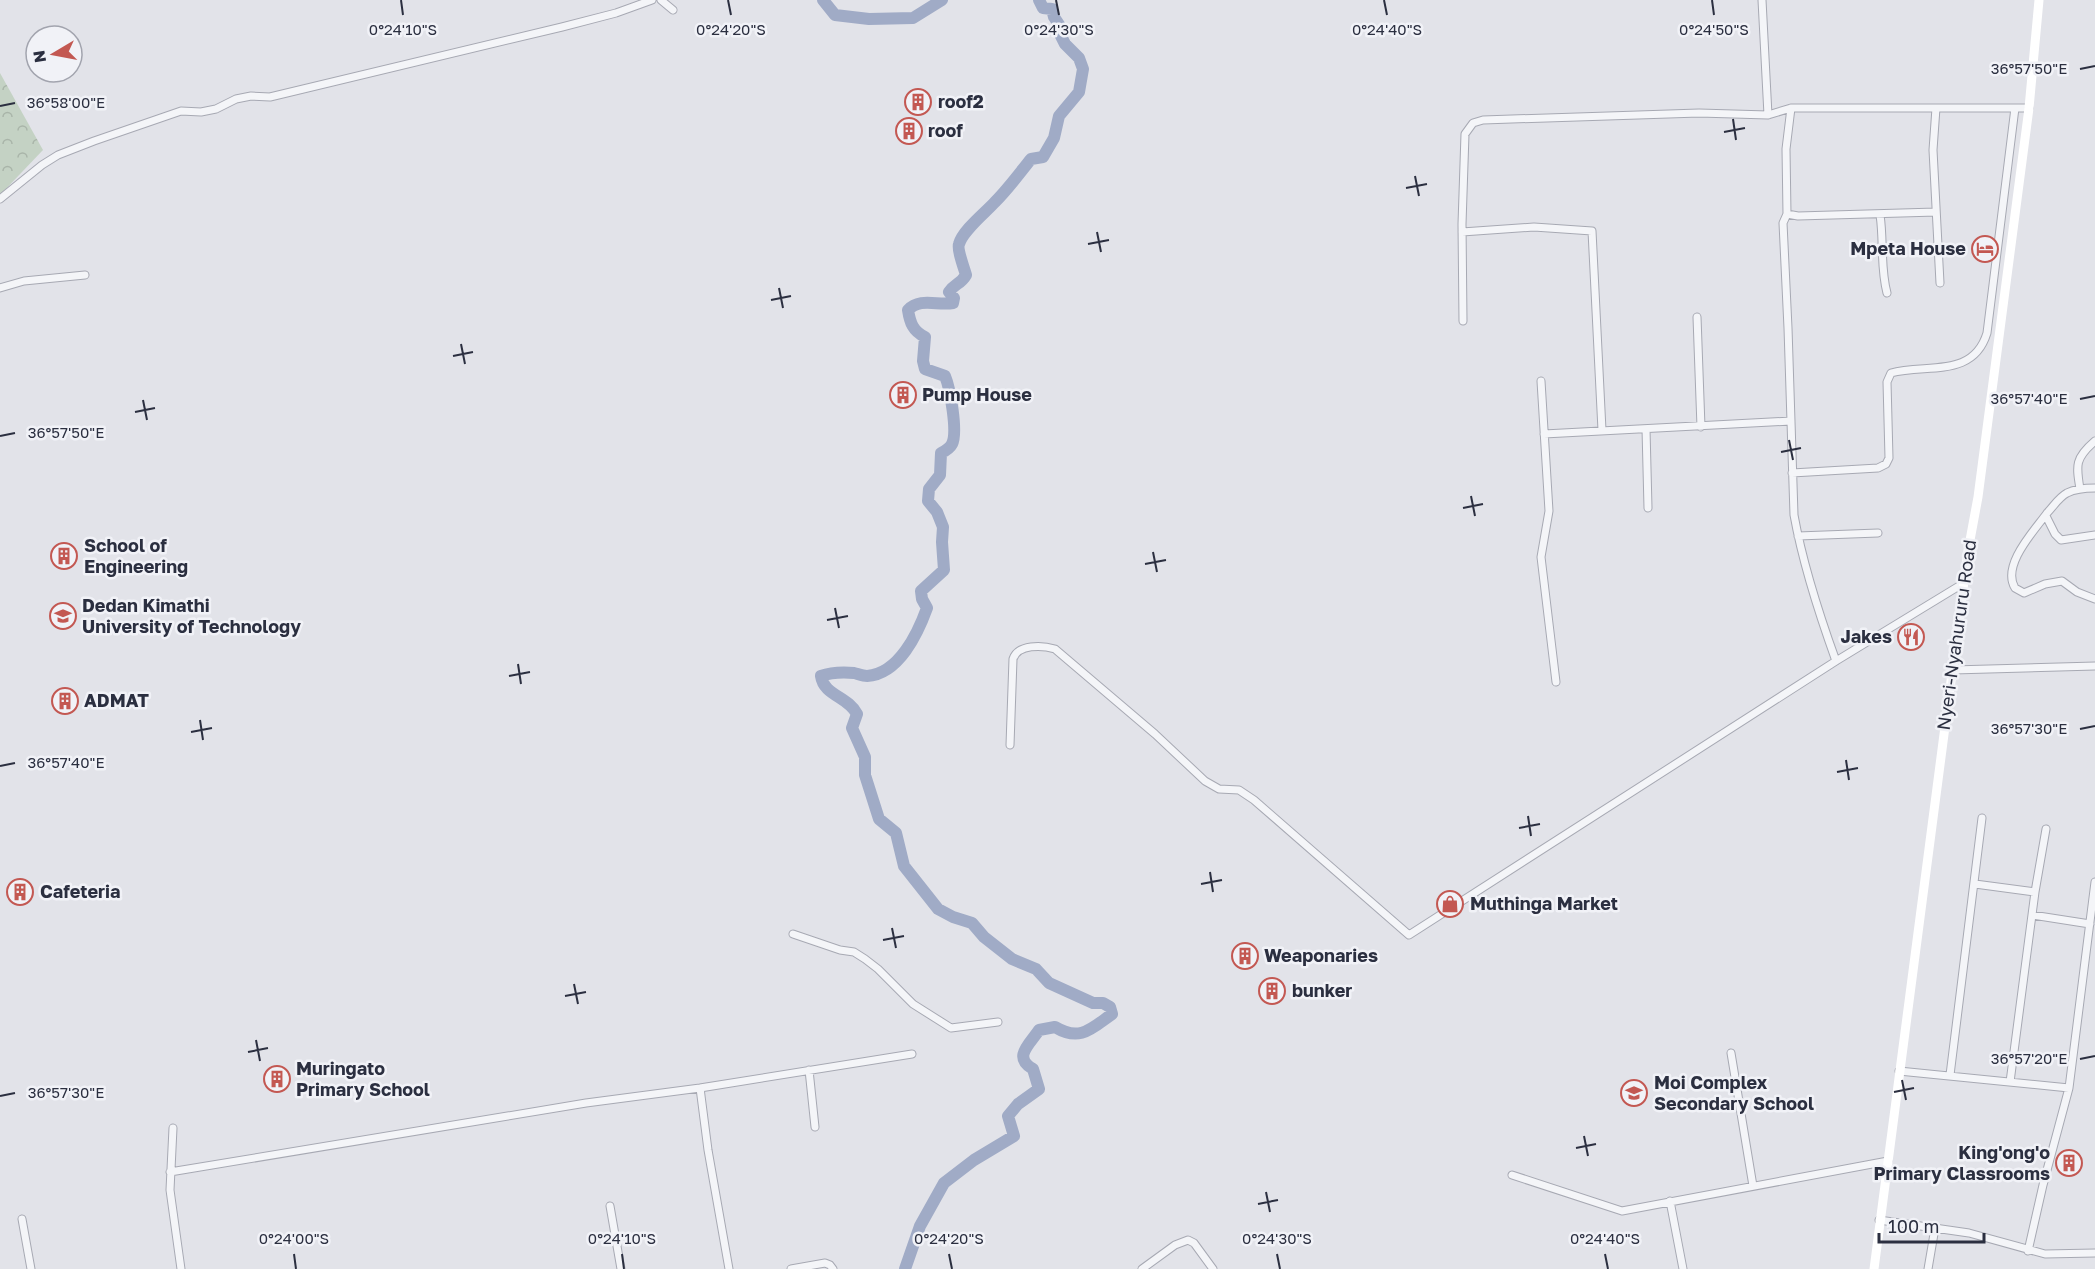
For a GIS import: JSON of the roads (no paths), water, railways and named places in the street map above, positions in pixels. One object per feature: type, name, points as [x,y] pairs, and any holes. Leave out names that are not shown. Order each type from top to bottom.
[{"type":"main road","name":"Nyeri-Nyahururu Road","points":[[1874,1269],[2029,108],[2039,0]]},
{"type":"street","points":[[0,200],[42,165],[58,155],[181,111],[201,112],[216,109],[236,99],[251,96],[270,98],[409,66],[605,16],[652,0]]},
{"type":"street","points":[[661,0],[673,10]]},
{"type":"street","points":[[1762,0],[1768,115]]},
{"type":"street","points":[[1791,108],[1786,149],[1787,214],[1783,224],[1794,515],[1798,536],[1836,661]]},
{"type":"street","points":[[1463,321],[1462,232],[1465,134],[1473,123],[1483,120],[1699,113],[1768,115],[1791,108],[2029,108]]},
{"type":"street","points":[[1936,108],[1934,150],[1940,283]]},
{"type":"street","points":[[1792,473],[1878,468],[1886,464],[1889,458],[1887,382],[1891,374],[1950,366],[1966,361],[1976,354],[1982,345],[1987,333],[2015,108]]},
{"type":"street","points":[[1787,214],[1798,216],[1880,215],[1936,212]]},
{"type":"street","points":[[1880,215],[1883,231],[1883,274],[1887,293]]},
{"type":"street","points":[[1462,232],[1534,227],[1592,231],[1602,430]]},
{"type":"street","points":[[0,288],[24,281],[85,275]]},
{"type":"street","points":[[1697,317],[1701,427]]},
{"type":"street","points":[[1541,381],[1549,511],[1541,557],[1556,682]]},
{"type":"street","points":[[1544,434],[1791,422]]},
{"type":"street","points":[[1646,429],[1648,508]]},
{"type":"street","points":[[2080,489],[2076,468],[2082,452],[2095,441]]},
{"type":"street","points":[[2095,488],[2080,489],[2058,498],[2031,532],[2015,562],[2012,584],[2019,591],[2024,592],[2045,584],[2062,581],[2077,592],[2095,600]]},
{"type":"street","points":[[2046,516],[2055,534],[2061,540],[2095,535]]},
{"type":"street","points":[[1798,536],[1878,533]]},
{"type":"street","points":[[1010,745],[1014,653],[1021,649],[1047,647],[1055,649],[1155,734],[1205,781],[1219,789],[1239,790],[1254,800],[1409,935],[1836,661],[1964,583]]},
{"type":"street","points":[[1953,670],[2095,666]]},
{"type":"street","points":[[1950,1075],[1982,818]]},
{"type":"street","points":[[2010,1082],[2046,829]]},
{"type":"street","points":[[2028,1251],[2069,1088],[2095,882]]},
{"type":"street","points":[[1975,884],[2036,892]]},
{"type":"street","points":[[2032,915],[2090,924]]},
{"type":"street","points":[[793,933],[840,950],[854,952],[865,959],[913,1004],[951,1028],[998,1022]]},
{"type":"street","points":[[1731,1053],[1753,1186]]},
{"type":"street","points":[[170,1172],[586,1103],[700,1088],[912,1054]]},
{"type":"street","points":[[809,1070],[815,1127]]},
{"type":"street","points":[[1899,1071],[2069,1088]]},
{"type":"street","points":[[700,1088],[708,1150],[729,1269]]},
{"type":"street","points":[[173,1128],[170,1172],[171,1204],[181,1269]]},
{"type":"street","points":[[1512,1175],[1622,1211],[1888,1161]]},
{"type":"street","points":[[1670,1201],[1683,1269]]},
{"type":"street","points":[[610,1206],[621,1269]]},
{"type":"street","points":[[22,1219],[31,1269]]},
{"type":"street","points":[[1879,1220],[1998,1240],[2028,1251],[2045,1254],[2095,1252]]},
{"type":"street","points":[[1928,1269],[1935,1228]]},
{"type":"street","points":[[1142,1269],[1175,1245],[1188,1240],[1194,1243],[1212,1269]]},
{"type":"street","points":[[791,1269],[822,1263],[828,1263],[832,1269]]},
{"type":"waterway","points":[[823,0],[835,15],[869,19],[913,18],[942,0]]},
{"type":"waterway","points":[[905,1269],[920,1226],[944,1183],[974,1160],[1014,1136],[1008,1116],[1018,1104],[1039,1089],[1033,1069],[1024,1060],[1023,1055],[1039,1030],[1055,1027],[1072,1033],[1085,1032],[1112,1014],[1110,1007],[1103,1003],[1093,1003],[1049,983],[1036,969],[1012,959],[984,937],[972,923],[938,909],[904,866],[896,833],[879,819],[865,775],[865,757],[852,728],[857,714],[848,703],[827,688],[821,676],[841,672],[867,676],[878,674],[889,668],[906,651],[923,618],[927,608],[921,591],[944,570],[943,527],[937,512],[928,501],[929,489],[940,475],[941,453],[950,447],[954,438],[953,410],[945,376],[925,369],[923,361],[925,337],[913,326],[908,310],[924,303],[953,303],[954,298],[949,292],[966,275],[959,250],[961,239],[1031,159],[1043,157],[1054,138],[1059,116],[1079,92],[1083,69],[1079,58],[1065,44],[1052,9],[1043,8],[1039,0]]},
{"type":"place","name":"roof2","points":[[918,102]]},
{"type":"place","name":"roof","points":[[909,131]]},
{"type":"place","name":"Mpeta House","points":[[1985,249]]},
{"type":"place","name":"Pump House","points":[[903,395]]},
{"type":"place","name":"School of Engineering","points":[[64,556]]},
{"type":"place","name":"Dedan Kimathi University of Technology","points":[[63,616]]},
{"type":"place","name":"Jakes","points":[[1911,637]]},
{"type":"place","name":"ADMAT","points":[[65,701]]},
{"type":"place","name":"Cafeteria","points":[[20,892]]},
{"type":"place","name":"Muthinga Market","points":[[1450,904]]},
{"type":"place","name":"Weaponaries","points":[[1245,956]]},
{"type":"place","name":"bunker","points":[[1272,991]]},
{"type":"place","name":"Muringato Primary School","points":[[277,1079]]},
{"type":"place","name":"Moi Complex Secondary School","points":[[1634,1093]]},
{"type":"place","name":"King'ong'o Primary Classrooms","points":[[2069,1163]]}]
